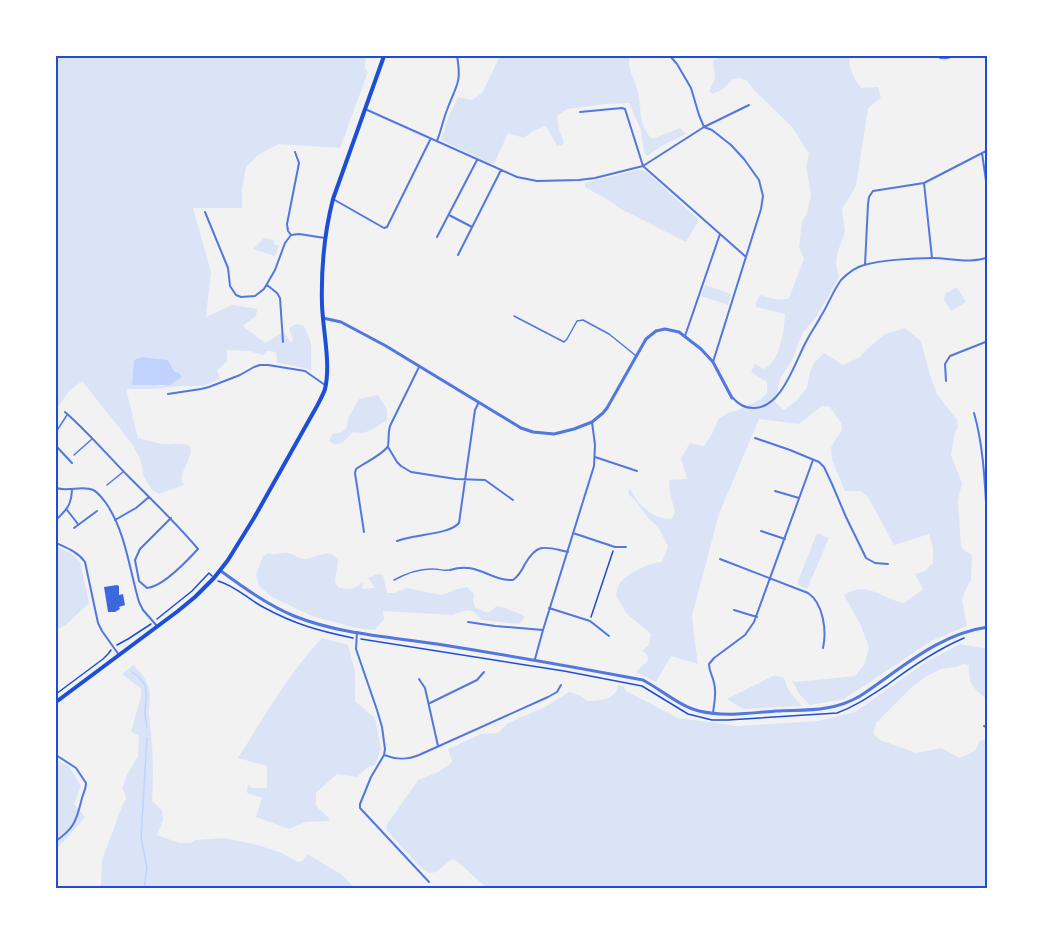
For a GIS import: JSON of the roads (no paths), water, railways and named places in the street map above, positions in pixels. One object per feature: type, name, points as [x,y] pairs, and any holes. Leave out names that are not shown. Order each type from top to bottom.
[{"type":"main road","points":[[56,702],[195,597],[221,571],[254,518],[317,406],[326,385],[327,369],[322,273],[327,223],[333,199],[384,56]]},
{"type":"street","points":[[437,141],[459,82],[460,71],[457,56]]},
{"type":"street","points":[[670,56],[691,88],[704,126],[722,138],[744,159],[762,187],[761,209],[713,362]]},
{"type":"street","points":[[937,56],[948,59],[954,56]]},
{"type":"street","points":[[365,109],[501,170],[527,180],[553,182],[595,178],[643,166],[704,126],[749,105]]},
{"type":"street","points":[[580,112],[626,109],[643,166],[745,256]]},
{"type":"street","points":[[333,199],[384,228],[387,227],[431,139]]},
{"type":"street","points":[[865,265],[869,197],[873,191],[924,183],[987,150]]},
{"type":"street","points":[[291,235],[286,224],[299,163],[295,152]]},
{"type":"street","points":[[982,153],[987,195]]},
{"type":"street","points":[[437,237],[477,160]]},
{"type":"street","points":[[459,255],[501,170]]},
{"type":"street","points":[[924,183],[932,258]]},
{"type":"street","points":[[206,212],[228,268],[232,291],[241,297],[250,297],[260,293],[267,285],[285,243],[291,235],[325,238]]},
{"type":"street","points":[[449,215],[472,227]]},
{"type":"street","points":[[685,336],[720,234]]},
{"type":"street","points":[[323,318],[341,322],[521,428],[554,434],[592,422],[603,413],[646,339],[656,331],[672,330],[685,336],[713,362],[732,398],[741,405],[751,408],[763,406],[781,391],[808,337],[842,280],[851,272],[865,265],[932,258],[980,260],[987,257]]},
{"type":"street","points":[[267,285],[280,298],[283,342]]},
{"type":"street","points":[[946,381],[945,364],[950,356],[987,341]]},
{"type":"street","points":[[168,394],[209,387],[260,365],[305,371],[326,385]]},
{"type":"street","points":[[419,367],[390,426],[388,446],[397,462],[411,472],[465,480],[485,480],[513,500]]},
{"type":"street","points":[[397,542],[456,526],[460,516],[474,416],[479,402]]},
{"type":"street","points":[[65,411],[171,518],[198,549],[180,568],[147,588],[140,581],[135,565],[136,556],[171,518]]},
{"type":"street","points":[[974,413],[982,455],[987,534]]},
{"type":"street","points":[[534,659],[593,472],[596,457],[592,422]]},
{"type":"street","points":[[755,438],[790,450],[824,467],[866,558],[875,563],[888,564]]},
{"type":"street","points":[[56,446],[72,463]]},
{"type":"street","points":[[364,532],[355,473],[359,467],[388,446]]},
{"type":"street","points":[[596,457],[637,471]]},
{"type":"street","points":[[713,713],[715,688],[709,664],[745,635],[757,617],[813,460]]},
{"type":"street","points":[[56,488],[72,490],[84,487],[96,492],[103,499],[115,520],[127,550],[139,602],[143,610],[158,626]]},
{"type":"street","points":[[56,520],[67,510],[72,490]]},
{"type":"street","points":[[776,490],[799,498]]},
{"type":"street","points":[[115,520],[136,508],[149,497]]},
{"type":"street","points":[[67,510],[79,524]]},
{"type":"street","points":[[74,528],[97,512]]},
{"type":"street","points":[[761,531],[785,539]]},
{"type":"street","points":[[573,533],[615,547],[626,547]]},
{"type":"street","points":[[56,543],[80,555],[85,562],[98,622],[118,656]]},
{"type":"street","points":[[450,570],[470,567],[500,578],[513,580],[519,575],[532,553],[539,548],[568,552]]},
{"type":"street","points":[[720,560],[808,592],[814,597],[824,626],[823,648]]},
{"type":"street","points":[[221,571],[257,596],[296,616],[319,624],[534,659],[643,680],[689,708],[713,713],[807,710],[841,705],[860,696],[937,644],[967,631],[987,627]]},
{"type":"street","points":[[549,608],[590,621],[609,636]]},
{"type":"street","points":[[734,610],[757,617]]},
{"type":"street","points":[[468,622],[543,630]]},
{"type":"street","points":[[357,632],[356,649],[382,727],[384,755],[371,777],[360,808],[429,882]]},
{"type":"street","points":[[430,704],[477,680],[484,672]]},
{"type":"street","points":[[419,679],[425,688],[430,704],[438,746]]},
{"type":"street","points":[[384,755],[410,759],[548,697],[557,692],[561,685]]},
{"type":"street","points":[[56,755],[76,768],[86,783],[72,829],[56,841]]},
{"type":"lane","points":[[514,316],[564,342],[578,321],[584,320],[604,331],[636,356]]},
{"type":"lane","points":[[56,432],[68,414]]},
{"type":"lane","points":[[74,455],[93,438]]},
{"type":"lane","points":[[107,485],[124,471]]},
{"type":"lane","points":[[394,580],[422,569],[450,570]]},
{"type":"water","points":[[142,357],[168,360],[175,372],[182,377],[170,385],[132,385],[134,360]]},
{"type":"waterway","points":[[132,672],[145,685],[147,727]]},
{"type":"waterway","points":[[144,888],[147,868],[141,838],[147,738]]}]
